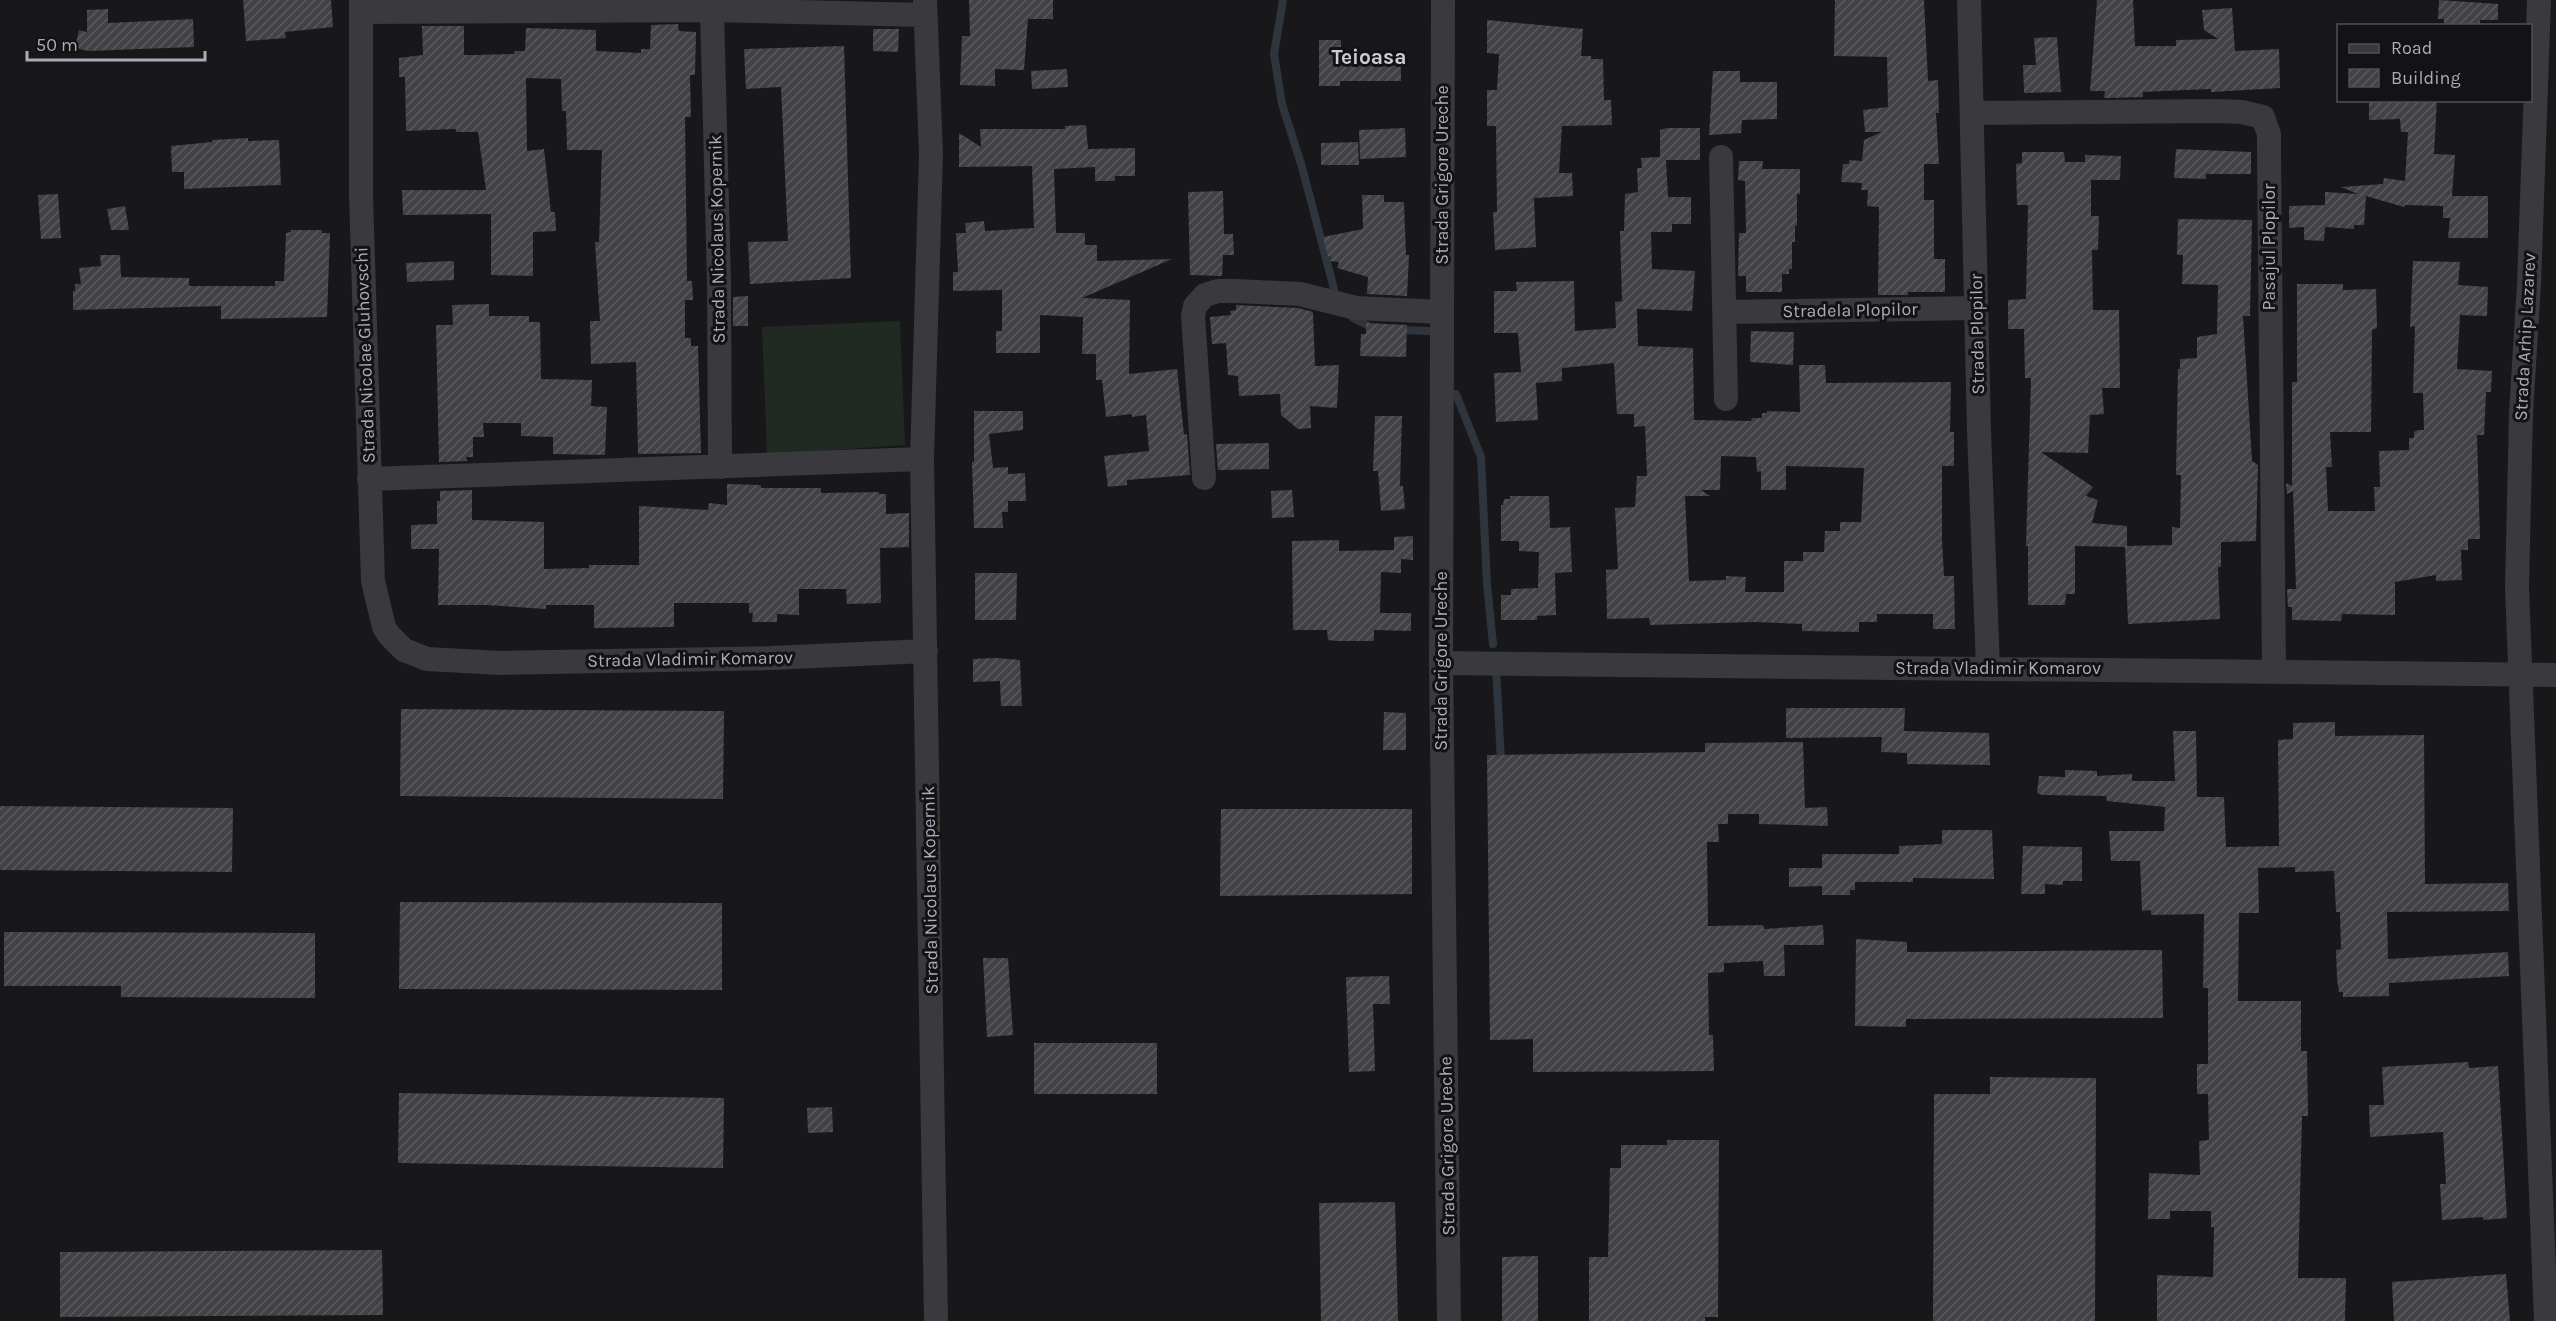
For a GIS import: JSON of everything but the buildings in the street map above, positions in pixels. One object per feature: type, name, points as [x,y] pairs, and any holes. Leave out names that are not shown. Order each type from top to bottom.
[{"type":"street","name":"Strada Grigore Ureche","points":[[1443,0],[1441,663],[1449,1321]]},
{"type":"street","name":"Strada Plopilor","points":[[1969,0],[1988,668]]},
{"type":"street","name":"Strada Arhip Lazarev","points":[[2539,0],[2529,284],[2519,456],[2517,588],[2546,1321]]},
{"type":"street","name":"Strada Nicolaus Kopernik","points":[[361,6],[712,10],[925,8],[931,153],[922,459],[936,1321]]},
{"type":"street","name":"Strada Nicolae Gluhovschi","points":[[361,6],[361,196],[373,581],[384,627],[395,642],[414,655],[427,659],[453,661]]},
{"type":"street","name":"Strada Nicolaus Kopernik","points":[[712,10],[720,467]]},
{"type":"street","name":"Pasajul Plopilor","points":[[1972,113],[2242,111],[2263,117],[2269,134],[2270,148],[2274,670]]},
{"type":"street","points":[[1721,157],[1726,399]]},
{"type":"street","points":[[1204,478],[1193,316],[1195,306],[1205,295],[1218,291],[1260,291],[1300,294],[1356,308],[1441,312]]},
{"type":"street","name":"Stradela Plopilor","points":[[1725,312],[1976,308]]},
{"type":"street","points":[[369,479],[922,459]]},
{"type":"street","name":"Strada Vladimir Komarov","points":[[453,661],[500,663],[771,658],[926,651]]},
{"type":"street","name":"Strada Vladimir Komarov","points":[[1441,663],[2274,670],[2556,675]]},
{"type":"shaded area","points":[[900,321],[905,445],[767,455],[762,327]]},
{"type":"waterway","points":[[1283,0],[1274,54],[1282,104],[1302,167],[1334,289]]},
{"type":"waterway","points":[[1353,318],[1373,328]]},
{"type":"waterway","points":[[1397,330],[1431,331]]},
{"type":"waterway","points":[[1456,394],[1481,457],[1487,584],[1493,644]]},
{"type":"waterway","points":[[1496,667],[1501,762]]},
{"type":"district","name":"Teioasa","points":[[1369,57]]}]
